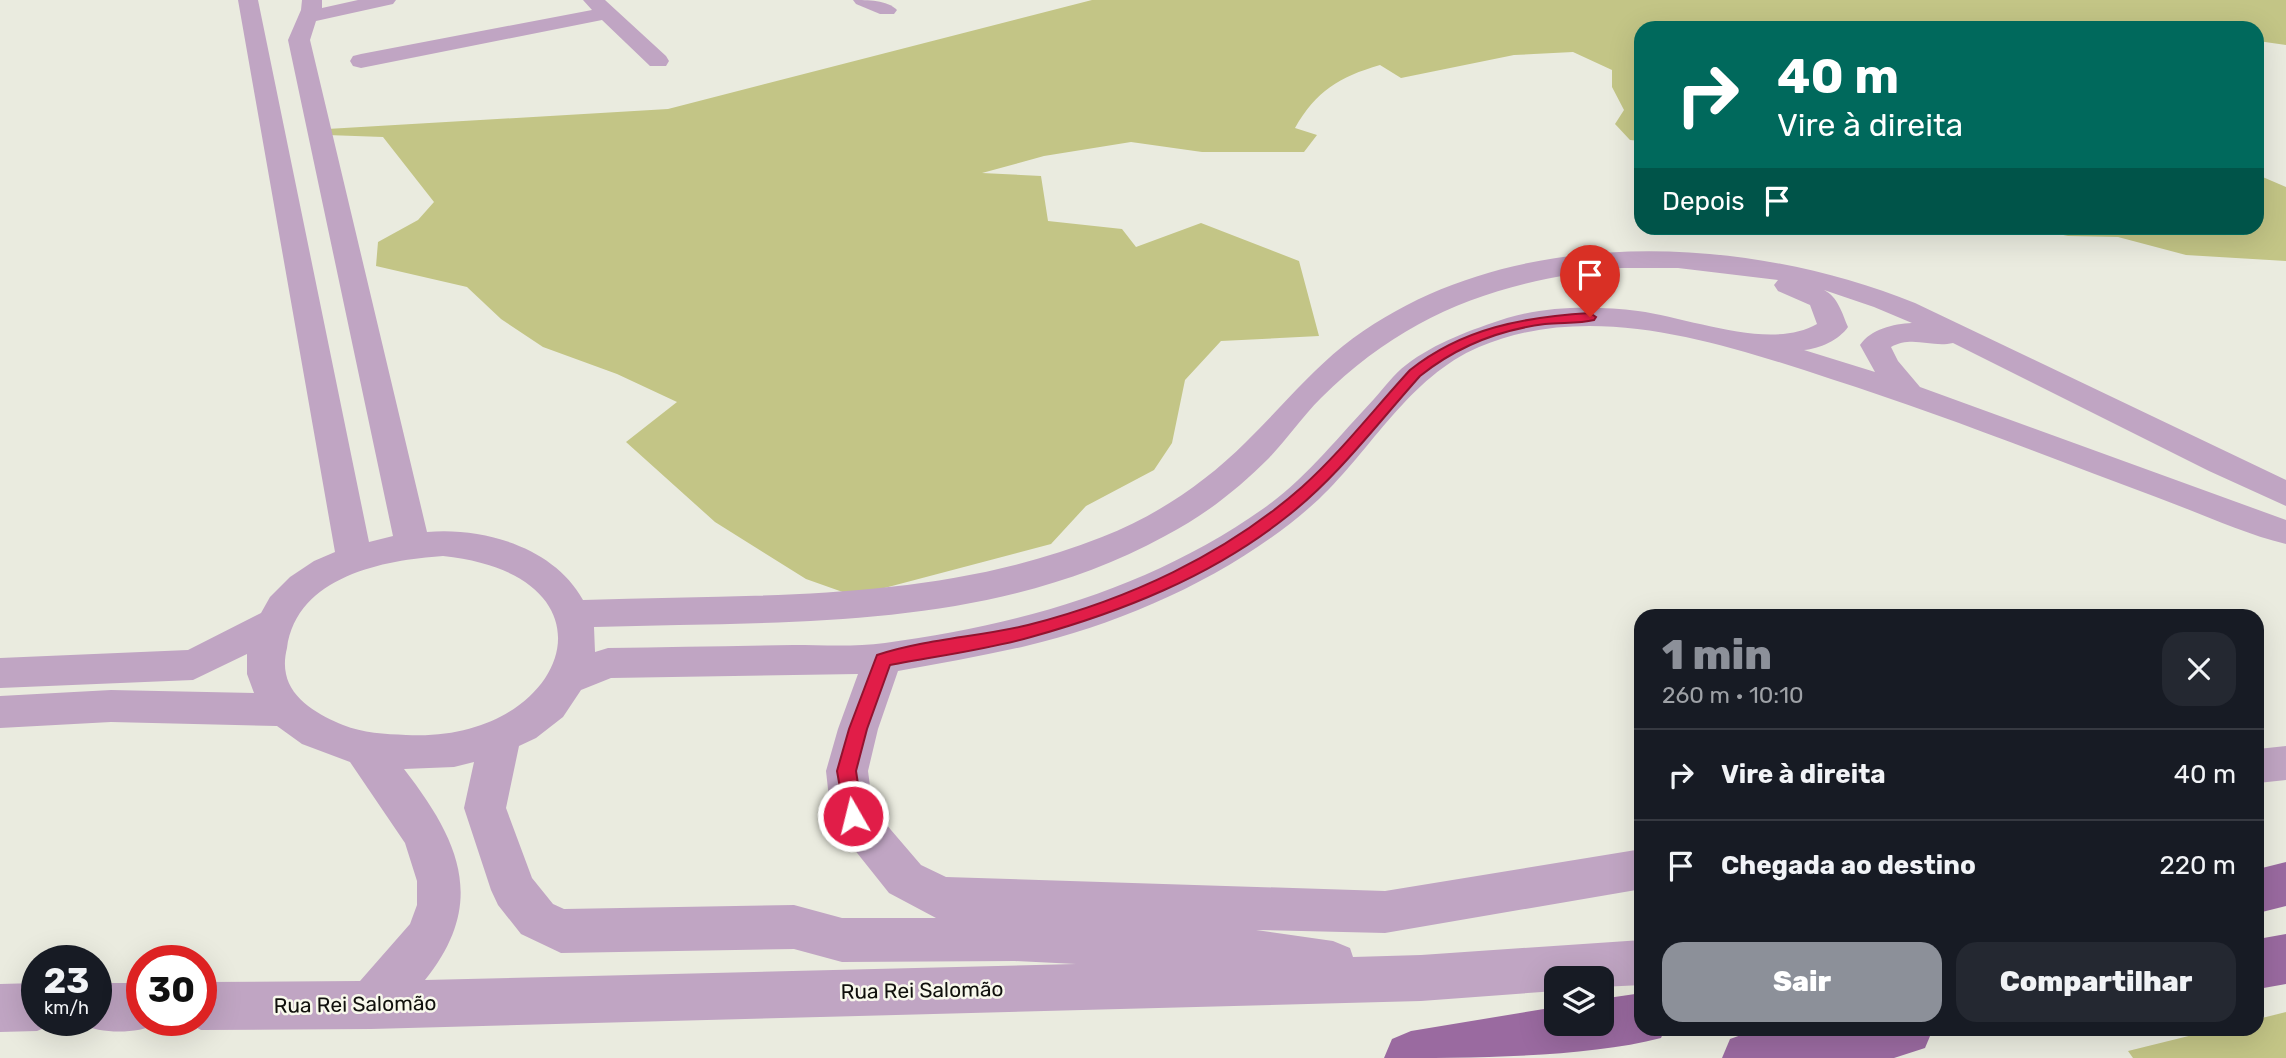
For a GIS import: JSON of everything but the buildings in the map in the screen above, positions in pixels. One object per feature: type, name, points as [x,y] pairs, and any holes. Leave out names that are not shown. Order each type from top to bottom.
[{"type":"main road","points":[[2264,963],[2286,959]]},
{"type":"main road","points":[[1411,1058],[1634,1020]]},
{"type":"main road","points":[[1749,1058],[1868,1036]]},
{"type":"street","points":[[248,0],[288,22],[299,34],[412,544]]},
{"type":"street","points":[[288,22],[386,0]]},
{"type":"street","points":[[863,0],[887,10]]},
{"type":"street","points":[[361,61],[600,6],[658,61]]},
{"type":"street","points":[[288,22],[354,558]]},
{"type":"street","points":[[574,614],[887,605],[987,589],[1079,561],[1158,525],[1222,483],[1270,437],[1313,387],[1360,348],[1400,322],[1491,280],[1575,262],[1670,258],[1737,265],[1803,277],[1875,298],[1936,323],[2286,494]]},
{"type":"street","points":[[1575,262],[1701,271],[1793,286],[1822,300],[1833,327],[1810,341],[1749,342]]},
{"type":"street","points":[[568,679],[608,663],[883,659],[1003,637],[1077,617],[1167,583],[1254,533],[1310,488],[1415,373],[1433,358],[1478,336],[1530,322],[1600,317],[1675,324],[1749,342],[1909,394],[2283,532]]},
{"type":"street","points":[[1909,394],[1884,364],[1875,345],[1886,336],[1910,331],[1944,335],[1999,363],[2121,415]]},
{"type":"street","points":[[412,544],[472,546],[525,563],[546,577],[563,594],[574,614],[579,635],[576,657],[568,679],[544,707],[501,735],[469,747],[435,753],[365,751],[334,741],[307,728],[286,710],[272,690],[265,668],[265,646],[272,624],[285,604],[304,585],[327,570],[354,558],[382,549],[412,544]]},
{"type":"street","points":[[0,673],[193,665],[272,624]]},
{"type":"street","points":[[883,659],[858,729],[847,771],[853,816],[905,879],[978,916],[1015,939]]},
{"type":"street","points":[[0,712],[111,706],[286,710]]},
{"type":"street","points":[[501,735],[485,808],[514,890],[537,919],[561,931],[794,927],[842,940],[1015,939],[1234,948],[1421,978]]},
{"type":"street","points":[[365,751],[417,821],[429,847],[438,880],[439,906],[432,928],[413,958],[371,1005]]},
{"type":"street","points":[[2264,765],[2286,763]]},
{"type":"street","points":[[943,898],[1385,912],[1634,870]]},
{"type":"street","name":"Rua Rei Salomão","points":[[217,1006],[371,1005],[1421,978],[1634,963]]},
{"type":"street","points":[[0,1008],[21,1007]]},
{"type":"green space","points":[[1092,0],[2286,0],[2286,45],[2264,42],[2264,21],[1634,21],[1634,140],[1630,140],[1615,124],[1624,110],[1612,87],[1612,70],[1573,52],[1514,55],[1401,78],[1380,65],[1365,70],[1341,80],[1311,104],[1295,128],[1317,135],[1304,152],[1202,152],[1131,142],[1044,156],[982,173],[1041,176],[1048,221],[1122,229],[1136,247],[1201,223],[1299,261],[1319,336],[1221,341],[1185,380],[1172,443],[1154,470],[1086,506],[1051,544],[854,596],[806,579],[715,522],[626,442],[677,402],[617,374],[543,347],[501,319],[467,287],[376,266],[378,242],[418,220],[434,202],[383,137],[327,135],[327,129],[668,109]]},
{"type":"green space","points":[[2264,178],[2286,187],[2286,261],[2186,255],[2118,237],[2063,235],[2264,235]]},
{"type":"green space","points":[[2286,1012],[2286,1058],[2133,1058],[2128,1051],[2189,1036],[2264,1036],[2264,1018]]},
{"type":"route","points":[[853,816],[847,771],[858,729],[883,659],[1029,631],[1124,601],[1167,583],[1246,539],[1280,514],[1310,488],[1415,373],[1433,358],[1454,346],[1503,328],[1559,318],[1590,317]]}]
